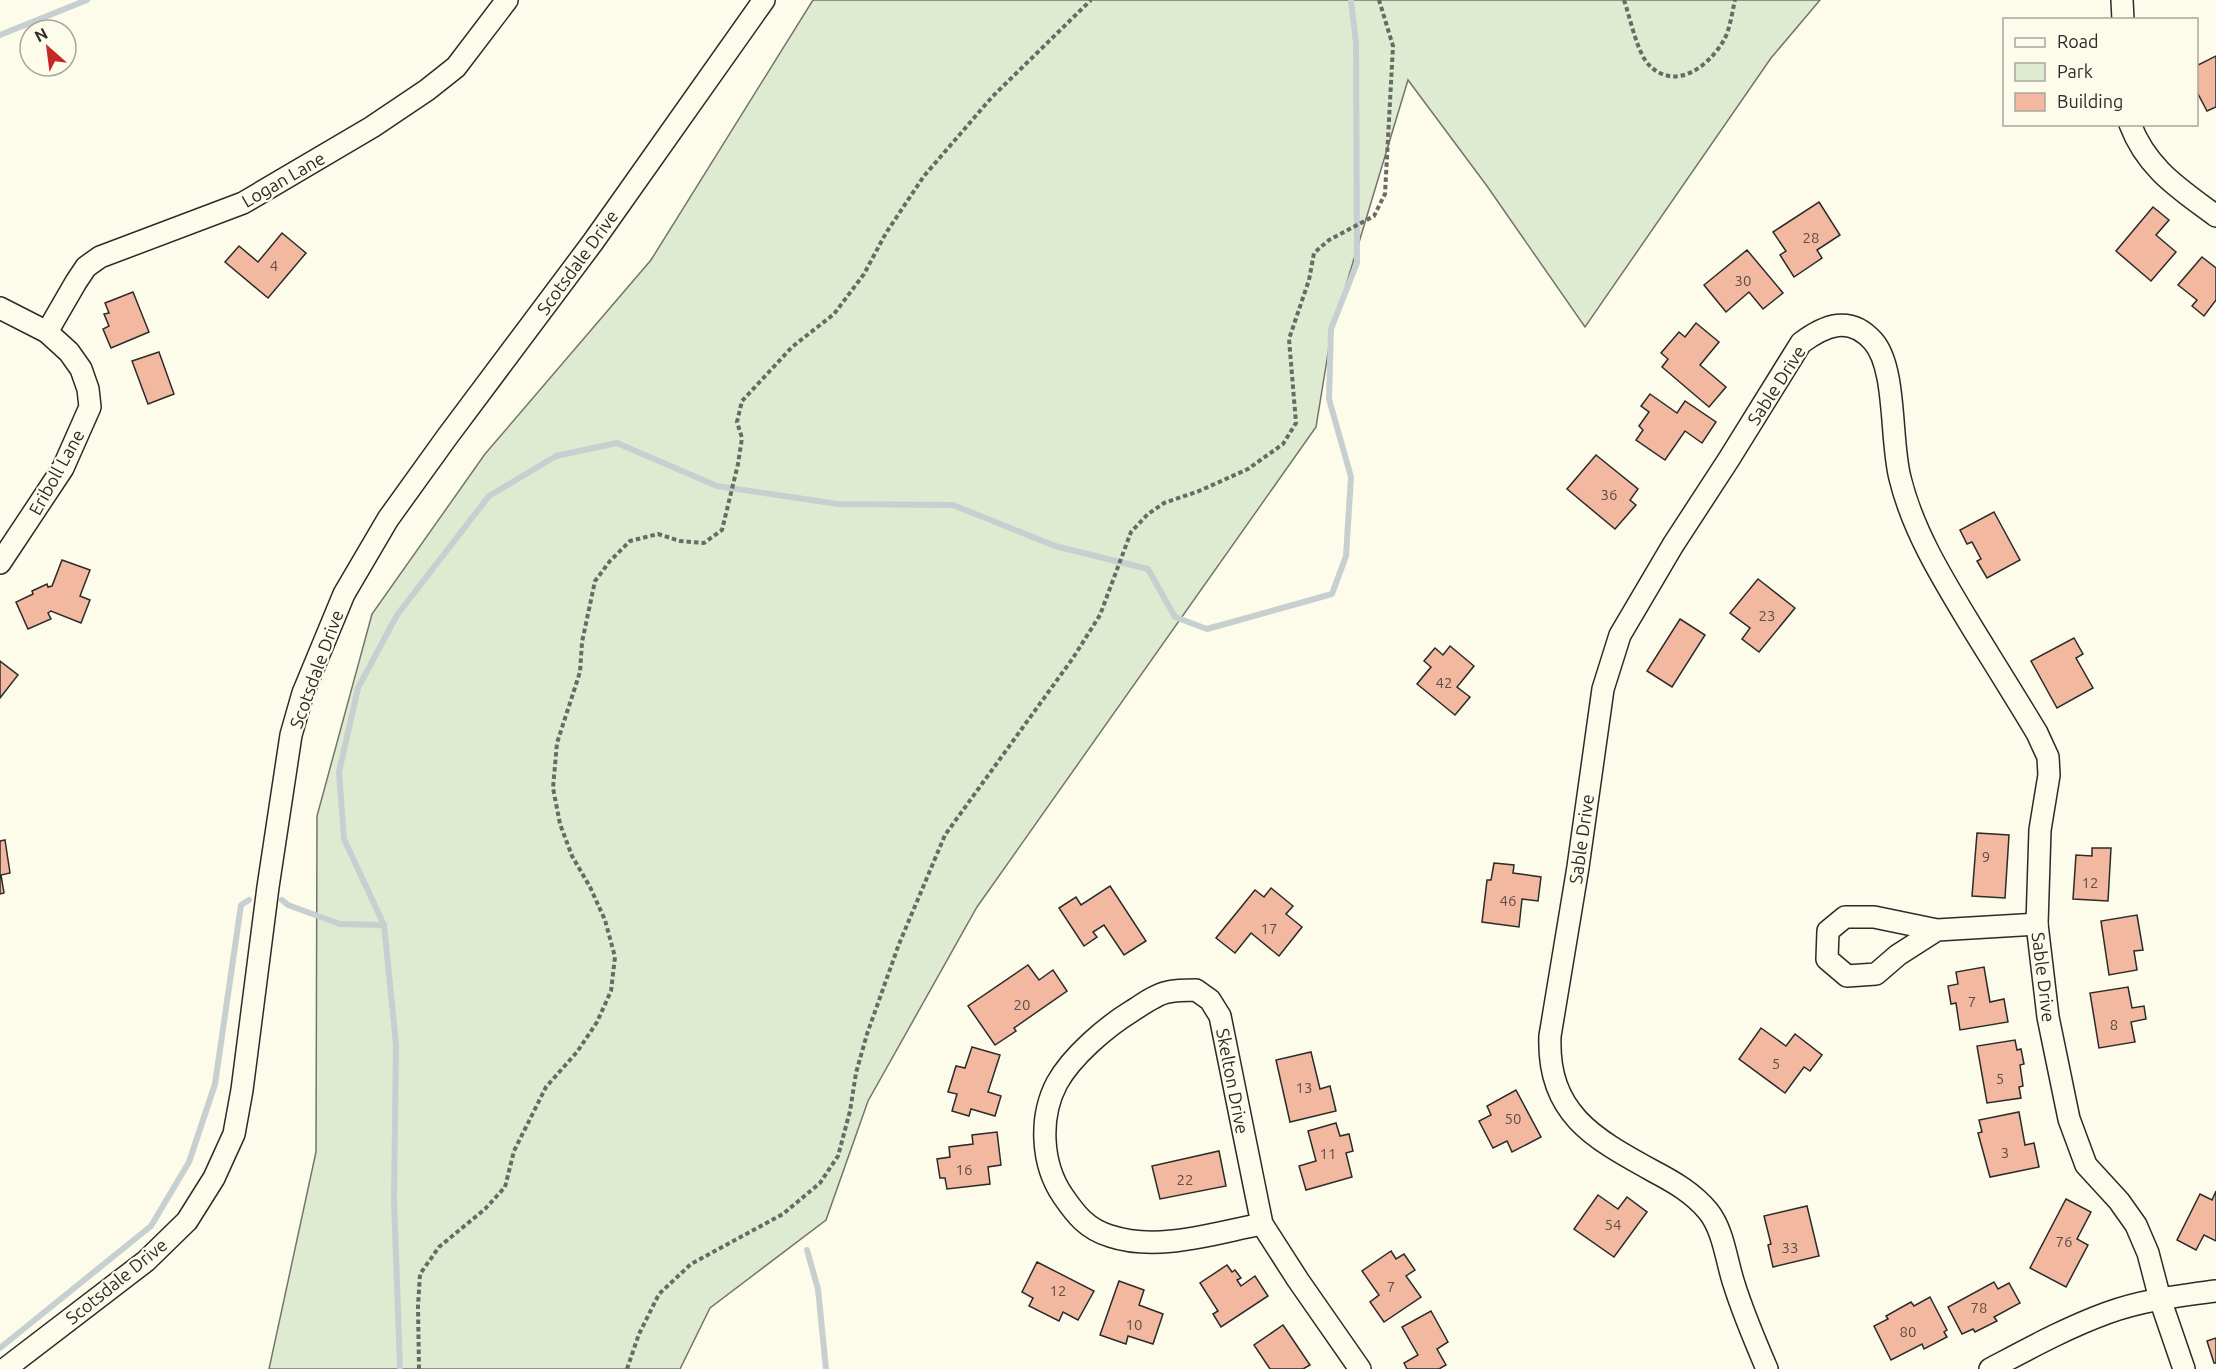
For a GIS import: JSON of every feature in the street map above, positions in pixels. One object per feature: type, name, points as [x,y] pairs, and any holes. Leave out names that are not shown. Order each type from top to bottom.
[{"type":"street","name":"Logan Lane","points":[[47,332],[86,267],[100,257],[243,204],[372,127],[427,90],[456,67],[507,0]]},
{"type":"street","name":"Scotsdale Drive","points":[[5,1369],[146,1261],[187,1221],[214,1178],[234,1134],[242,1090],[291,735],[303,693],[344,594],[364,556],[401,500],[593,242],[764,0]]},
{"type":"street","points":[[2122,0],[2122,18]]},
{"type":"street","points":[[2131,126],[2141,147],[2157,171],[2216,216]]},
{"type":"street","name":"Eriboll Lane","points":[[0,308],[47,332],[69,352],[81,369],[88,389],[90,407],[63,468],[0,563]]},
{"type":"street","name":"Sable Drive","points":[[1767,1369],[1745,1316],[1719,1230],[1709,1212],[1680,1185],[1606,1143],[1573,1116],[1561,1099],[1554,1080],[1549,1058],[1550,1036],[1578,867],[1603,689],[1620,635],[1673,545],[1802,343],[1816,332],[1833,325],[1850,327],[1866,333],[1884,357],[1889,374],[1893,431],[1900,478],[1916,525],[1937,569],[2037,733],[2048,757],[2049,775],[2040,830],[2037,924],[2048,1017],[2069,1119],[2086,1165],[2119,1201],[2136,1225],[2148,1253],[2160,1299],[2184,1369]]},
{"type":"street","points":[[1937,930],[1898,955],[1876,974],[1847,976],[1827,959],[1828,931],[1845,917],[1874,917],[1937,930],[2037,924]]},
{"type":"street","name":"Skelton Drive","points":[[1262,1224],[1177,1240],[1133,1241],[1109,1236],[1085,1224],[1055,1184],[1048,1160],[1045,1134],[1048,1108],[1057,1083],[1074,1060],[1115,1021],[1167,992],[1196,990],[1210,1000],[1220,1016],[1262,1224],[1359,1369]]},
{"type":"street","points":[[1990,1369],[2064,1330],[2109,1312],[2160,1299],[2216,1291]]},
{"type":"path","points":[[419,1369],[420,1274],[439,1247],[478,1215],[505,1187],[514,1151],[546,1087],[577,1052],[597,1022],[611,991],[615,957],[607,929],[590,887],[572,856],[560,824],[553,788],[557,743],[579,672],[582,642],[595,581],[610,561],[630,541],[658,534],[680,542],[704,543],[722,530],[738,464],[742,438],[737,422],[742,401],[792,347],[834,314],[864,273],[886,233],[924,176],[992,97],[1091,0]]},
{"type":"path","points":[[627,1369],[639,1334],[659,1293],[691,1264],[783,1214],[819,1183],[838,1156],[867,1034],[899,944],[945,835],[1073,658],[1100,615],[1125,545],[1137,525],[1164,503],[1199,491],[1248,469],[1283,444],[1296,423],[1289,339],[1309,280],[1314,253],[1329,240],[1374,216],[1385,194],[1393,46],[1379,0]]},
{"type":"path","points":[[1624,0],[1641,51],[1648,64],[1659,73],[1676,78],[1693,74],[1711,59],[1725,38],[1735,0]]},
{"type":"green space","points":[[813,0],[1820,0],[1771,58],[1585,327],[1487,186],[1408,80],[1331,335],[1316,427],[977,907],[868,1101],[826,1220],[710,1308],[680,1369],[269,1369],[316,1152],[317,816],[372,614],[485,454],[651,260]]},
{"type":"building","points":[[2216,56],[2216,107],[2207,111],[2198,94],[2198,65]]},
{"type":"building","points":[[1819,202],[1840,235],[1817,250],[1822,258],[1794,277],[1780,255],[1786,251],[1773,232]]},
{"type":"building","points":[[2153,207],[2169,220],[2156,235],[2176,252],[2151,281],[2116,251]]},
{"type":"building","points":[[282,233],[306,253],[268,298],[225,262],[239,246],[258,262]]},
{"type":"building","points":[[1747,250],[1783,293],[1763,309],[1749,292],[1726,312],[1704,285]]},
{"type":"building","points":[[2202,257],[2216,268],[2216,300],[2204,316],[2192,306],[2197,300],[2178,285]]},
{"type":"building","points":[[133,292],[149,332],[111,348],[103,329],[109,326],[104,314],[109,313],[105,303]]},
{"type":"building","points":[[1696,323],[1719,342],[1700,365],[1726,387],[1709,407],[1662,367],[1668,359],[1661,353],[1679,332],[1685,337]]},
{"type":"building","points":[[159,352],[174,394],[148,404],[132,361]]},
{"type":"building","points":[[1650,394],[1677,413],[1685,401],[1716,422],[1702,443],[1685,431],[1665,460],[1636,440],[1643,430],[1639,426],[1649,412],[1641,406]]},
{"type":"building","points":[[1596,455],[1638,489],[1630,500],[1636,505],[1615,529],[1567,489]]},
{"type":"building","points":[[1994,512],[2020,560],[1987,578],[1977,561],[1981,559],[1972,542],[1967,544],[1960,530]]},
{"type":"building","points":[[62,560],[90,570],[80,596],[90,600],[81,623],[51,611],[48,613],[51,619],[28,629],[16,602],[47,584],[48,587],[52,586]]},
{"type":"building","points":[[1758,579],[1795,608],[1759,652],[1742,639],[1750,628],[1730,613]]},
{"type":"building","points":[[1680,619],[1705,635],[1672,687],[1647,671]]},
{"type":"building","points":[[2074,638],[2083,654],[2076,658],[2093,688],[2057,708],[2031,661]]},
{"type":"building","points":[[1450,646],[1474,666],[1457,687],[1470,697],[1455,715],[1417,684],[1431,667],[1424,661],[1435,648],[1443,655]]},
{"type":"building","points":[[0,661],[18,675],[0,698]]},
{"type":"building","points":[[1977,833],[2009,835],[2005,898],[1972,896]]},
{"type":"building","points":[[5,840],[10,873],[1,875],[4,893],[0,894],[0,841]]},
{"type":"building","points":[[2092,848],[2111,848],[2108,901],[2073,899],[2076,855],[2092,856]]},
{"type":"building","points":[[1494,863],[1514,865],[1513,873],[1541,877],[1538,901],[1522,899],[1519,927],[1482,922],[1487,880],[1491,880]]},
{"type":"building","points":[[1110,886],[1146,941],[1124,955],[1104,925],[1093,932],[1097,937],[1084,946],[1059,908],[1076,897],[1081,905]]},
{"type":"building","points":[[1271,888],[1293,906],[1286,914],[1302,927],[1279,956],[1251,933],[1235,953],[1216,938],[1255,890],[1264,897]]},
{"type":"building","points":[[2137,915],[2143,950],[2134,951],[2137,970],[2109,975],[2101,921]]},
{"type":"building","points":[[1028,965],[1039,980],[1053,970],[1067,991],[1014,1028],[1016,1031],[995,1045],[968,1006]]},
{"type":"building","points":[[1984,967],[1990,1002],[2004,999],[2008,1022],[1960,1030],[1956,1003],[1951,1004],[1948,986],[1958,984],[1956,972]]},
{"type":"building","points":[[2128,987],[2132,1008],[2144,1006],[2146,1019],[2131,1022],[2135,1042],[2099,1048],[2090,993]]},
{"type":"building","points":[[1761,1028],[1786,1046],[1795,1034],[1822,1055],[1810,1071],[1804,1067],[1785,1093],[1739,1059]]},
{"type":"building","points":[[2015,1040],[2017,1050],[2021,1049],[2024,1064],[2020,1065],[2023,1086],[2019,1087],[2021,1098],[1987,1103],[1977,1046]]},
{"type":"building","points":[[972,1047],[1000,1055],[988,1092],[1001,1096],[995,1116],[971,1109],[969,1116],[952,1111],[957,1094],[948,1092],[956,1066],[965,1068]]},
{"type":"building","points":[[1311,1052],[1320,1089],[1330,1086],[1336,1111],[1290,1122],[1276,1060]]},
{"type":"building","points":[[1516,1090],[1541,1137],[1512,1152],[1507,1141],[1493,1148],[1479,1121],[1491,1115],[1487,1106]]},
{"type":"building","points":[[2019,1112],[2025,1145],[2034,1143],[2039,1167],[1990,1177],[1978,1133],[1982,1132],[1979,1120]]},
{"type":"building","points":[[1336,1123],[1340,1136],[1349,1134],[1353,1151],[1346,1153],[1352,1177],[1306,1190],[1299,1166],[1316,1161],[1308,1131]]},
{"type":"building","points":[[997,1132],[1001,1165],[988,1167],[990,1184],[947,1189],[945,1178],[940,1178],[937,1159],[950,1157],[949,1147],[973,1144],[972,1135]]},
{"type":"building","points":[[1219,1151],[1226,1186],[1160,1199],[1152,1166]]},
{"type":"building","points":[[2216,1191],[2216,1241],[2204,1235],[2196,1250],[2177,1240],[2200,1194],[2212,1200]]},
{"type":"building","points":[[1598,1195],[1618,1209],[1627,1197],[1647,1212],[1614,1257],[1574,1229]]},
{"type":"building","points":[[2066,1199],[2091,1212],[2077,1239],[2088,1245],[2066,1287],[2030,1268]]},
{"type":"building","points":[[1807,1206],[1819,1256],[1773,1267],[1768,1245],[1771,1244],[1764,1216]]},
{"type":"building","points":[[1391,1251],[1396,1259],[1404,1254],[1415,1270],[1406,1276],[1421,1297],[1384,1322],[1370,1302],[1379,1295],[1362,1271]]},
{"type":"building","points":[[1037,1262],[1094,1291],[1078,1320],[1063,1312],[1059,1321],[1029,1306],[1033,1298],[1022,1292]]},
{"type":"building","points":[[1227,1265],[1241,1278],[1237,1280],[1241,1286],[1255,1276],[1268,1296],[1221,1327],[1213,1314],[1218,1311],[1200,1283]]},
{"type":"building","points":[[1119,1281],[1144,1290],[1139,1305],[1163,1314],[1153,1344],[1128,1336],[1126,1344],[1100,1335]]},
{"type":"building","points":[[1994,1282],[1998,1289],[2009,1283],[2020,1303],[1994,1317],[1997,1321],[1975,1332],[1973,1329],[1962,1334],[1948,1307]]},
{"type":"building","points":[[1930,1297],[1947,1330],[1944,1332],[1947,1337],[1924,1349],[1922,1344],[1891,1360],[1874,1326],[1888,1319],[1886,1316],[1911,1302],[1914,1306]]},
{"type":"building","points":[[1431,1311],[1448,1342],[1437,1349],[1446,1365],[1439,1369],[1407,1369],[1404,1363],[1418,1355],[1402,1327]]},
{"type":"building","points":[[1283,1325],[1310,1365],[1303,1369],[1270,1369],[1254,1345]]},
{"type":"building","points":[[2216,1338],[2216,1363],[2214,1363],[2207,1341]]},
{"type":"waterway","points":[[0,35],[87,0]]},
{"type":"waterway","points":[[400,1369],[394,1199],[396,1044],[384,925],[344,839],[339,772],[358,688],[397,615],[489,496],[556,456],[617,443],[717,486],[838,504],[953,505],[1055,546],[1148,569],[1175,617],[1207,629],[1332,594],[1346,556],[1351,477],[1329,399],[1331,329],[1357,263],[1356,43],[1351,0]]},
{"type":"waterway","points":[[0,1348],[151,1226],[189,1162],[215,1084],[241,905],[249,900]]},
{"type":"waterway","points":[[282,900],[288,905],[340,924],[384,925]]},
{"type":"waterway","points":[[807,1250],[818,1289],[826,1369]]}]
